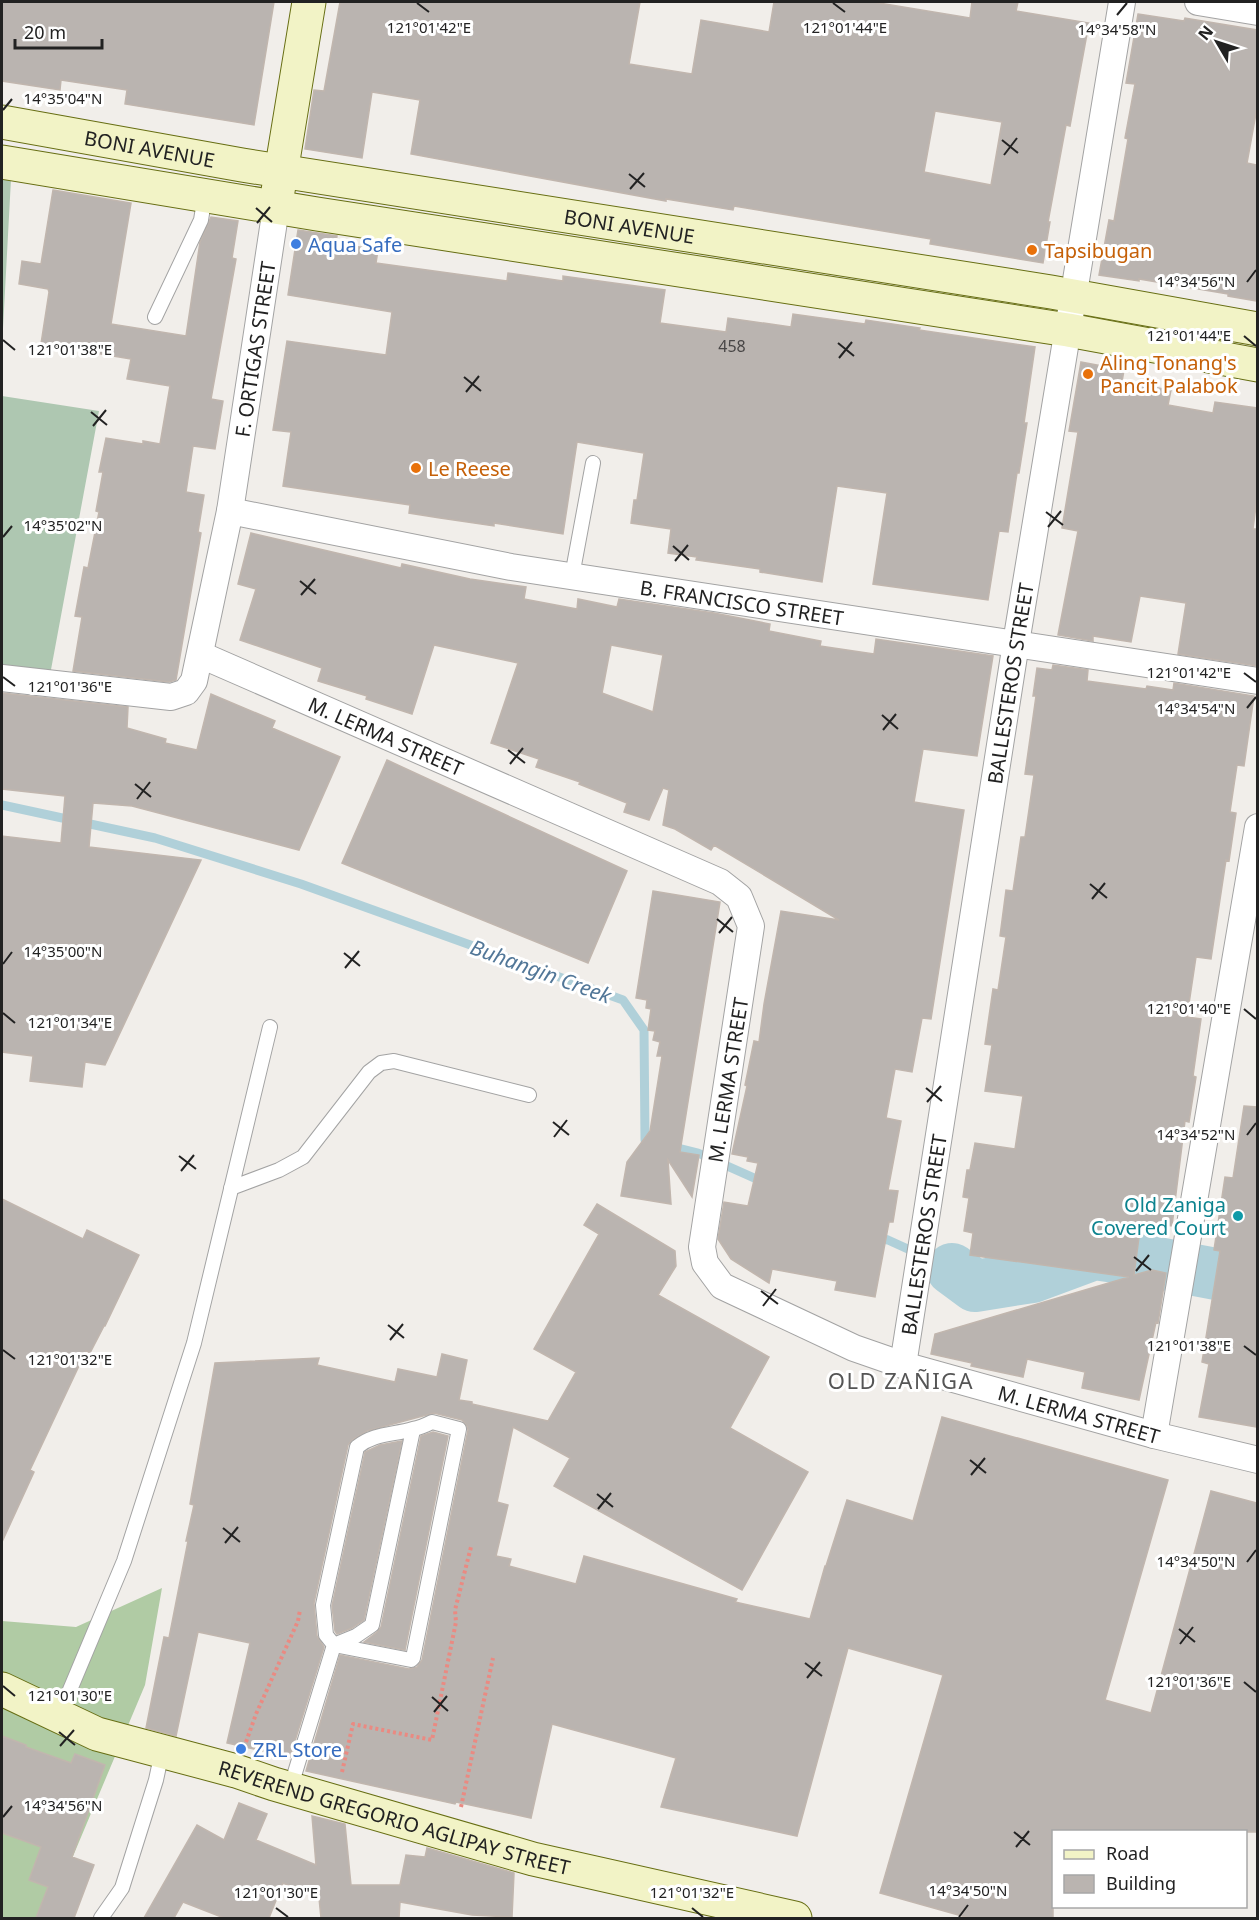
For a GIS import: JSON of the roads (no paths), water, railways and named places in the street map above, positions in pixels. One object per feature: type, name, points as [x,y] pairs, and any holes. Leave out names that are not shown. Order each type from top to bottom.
[{"type":"main road","name":"F. ORTIGAS STREET","points":[[276,208],[309,2]]},
{"type":"main road","name":"BONI AVENUE","points":[[2,123],[281,171],[1073,297],[1257,329]]},
{"type":"main road","name":"BONI AVENUE","points":[[2,162],[276,208],[1068,330],[1257,364]]},
{"type":"main road","name":"REVEREND GREGORIO AGLIPAY STREET","points":[[2,1689],[97,1734],[236,1771],[290,1789],[533,1859],[795,1918]]},
{"type":"street","name":"BALLESTEROS STREET","points":[[903,1365],[1016,644],[1122,2]]},
{"type":"street","points":[[1198,2],[1257,12]]},
{"type":"street","name":"F. ORTIGAS STREET","points":[[2,678],[171,697],[186,692],[194,681],[230,511],[276,208]]},
{"type":"street","name":"B. FRANCISCO STREET","points":[[230,511],[511,567],[1257,681]]},
{"type":"street","name":"M. LERMA STREET","points":[[201,655],[720,882],[739,897],[751,926],[702,1246],[705,1263],[722,1286],[854,1348],[903,1365],[1154,1435],[1257,1460]]},
{"type":"street","points":[[1154,1435],[1257,827]]},
{"type":"lane","points":[[155,317],[201,220],[205,195]]},
{"type":"lane","points":[[572,576],[593,463]]},
{"type":"lane","points":[[59,1716],[124,1561],[194,1343],[270,1026]]},
{"type":"lane","points":[[231,1188],[279,1170],[303,1156],[369,1072],[381,1063],[394,1061],[529,1095]]},
{"type":"lane","points":[[432,1422],[459,1429],[411,1660],[334,1645],[326,1635],[322,1605],[357,1447],[382,1434],[413,1430],[432,1422]]},
{"type":"lane","points":[[334,1645],[356,1636],[372,1625],[413,1430]]},
{"type":"lane","points":[[290,1789],[334,1645]]},
{"type":"lane","points":[[101,1918],[122,1888],[156,1780],[162,1752]]},
{"type":"waterway","name":"Buhangin Creek","points":[[2,805],[155,838],[301,884],[623,1000],[644,1030],[645,1140],[654,1142]]},
{"type":"waterway","name":"Buhangin Creek","points":[[670,1146],[698,1153],[763,1182]]},
{"type":"waterway","name":"Buhangin Creek","points":[[874,1237],[888,1240],[952,1269]]},
{"type":"waterway","name":"Buhangin Creek","points":[[952,1269],[975,1286],[1032,1277],[1094,1254],[1158,1263],[1258,1282]]},
{"type":"place","name":"Aqua Safe","points":[[296,244]]},
{"type":"place","name":"Tapsibugan","points":[[1032,250]]},
{"type":"place","name":"Aling Tonang's Pancit Palabok","points":[[1088,374]]},
{"type":"place","name":"Le Reese","points":[[416,468]]},
{"type":"place","name":"Old Zaniga Covered Court","points":[[1238,1216]]},
{"type":"place","name":"ZRL Store","points":[[241,1749]]},
{"type":"district","name":"OLD ZAÑIGA","points":[[901,1380]]}]
